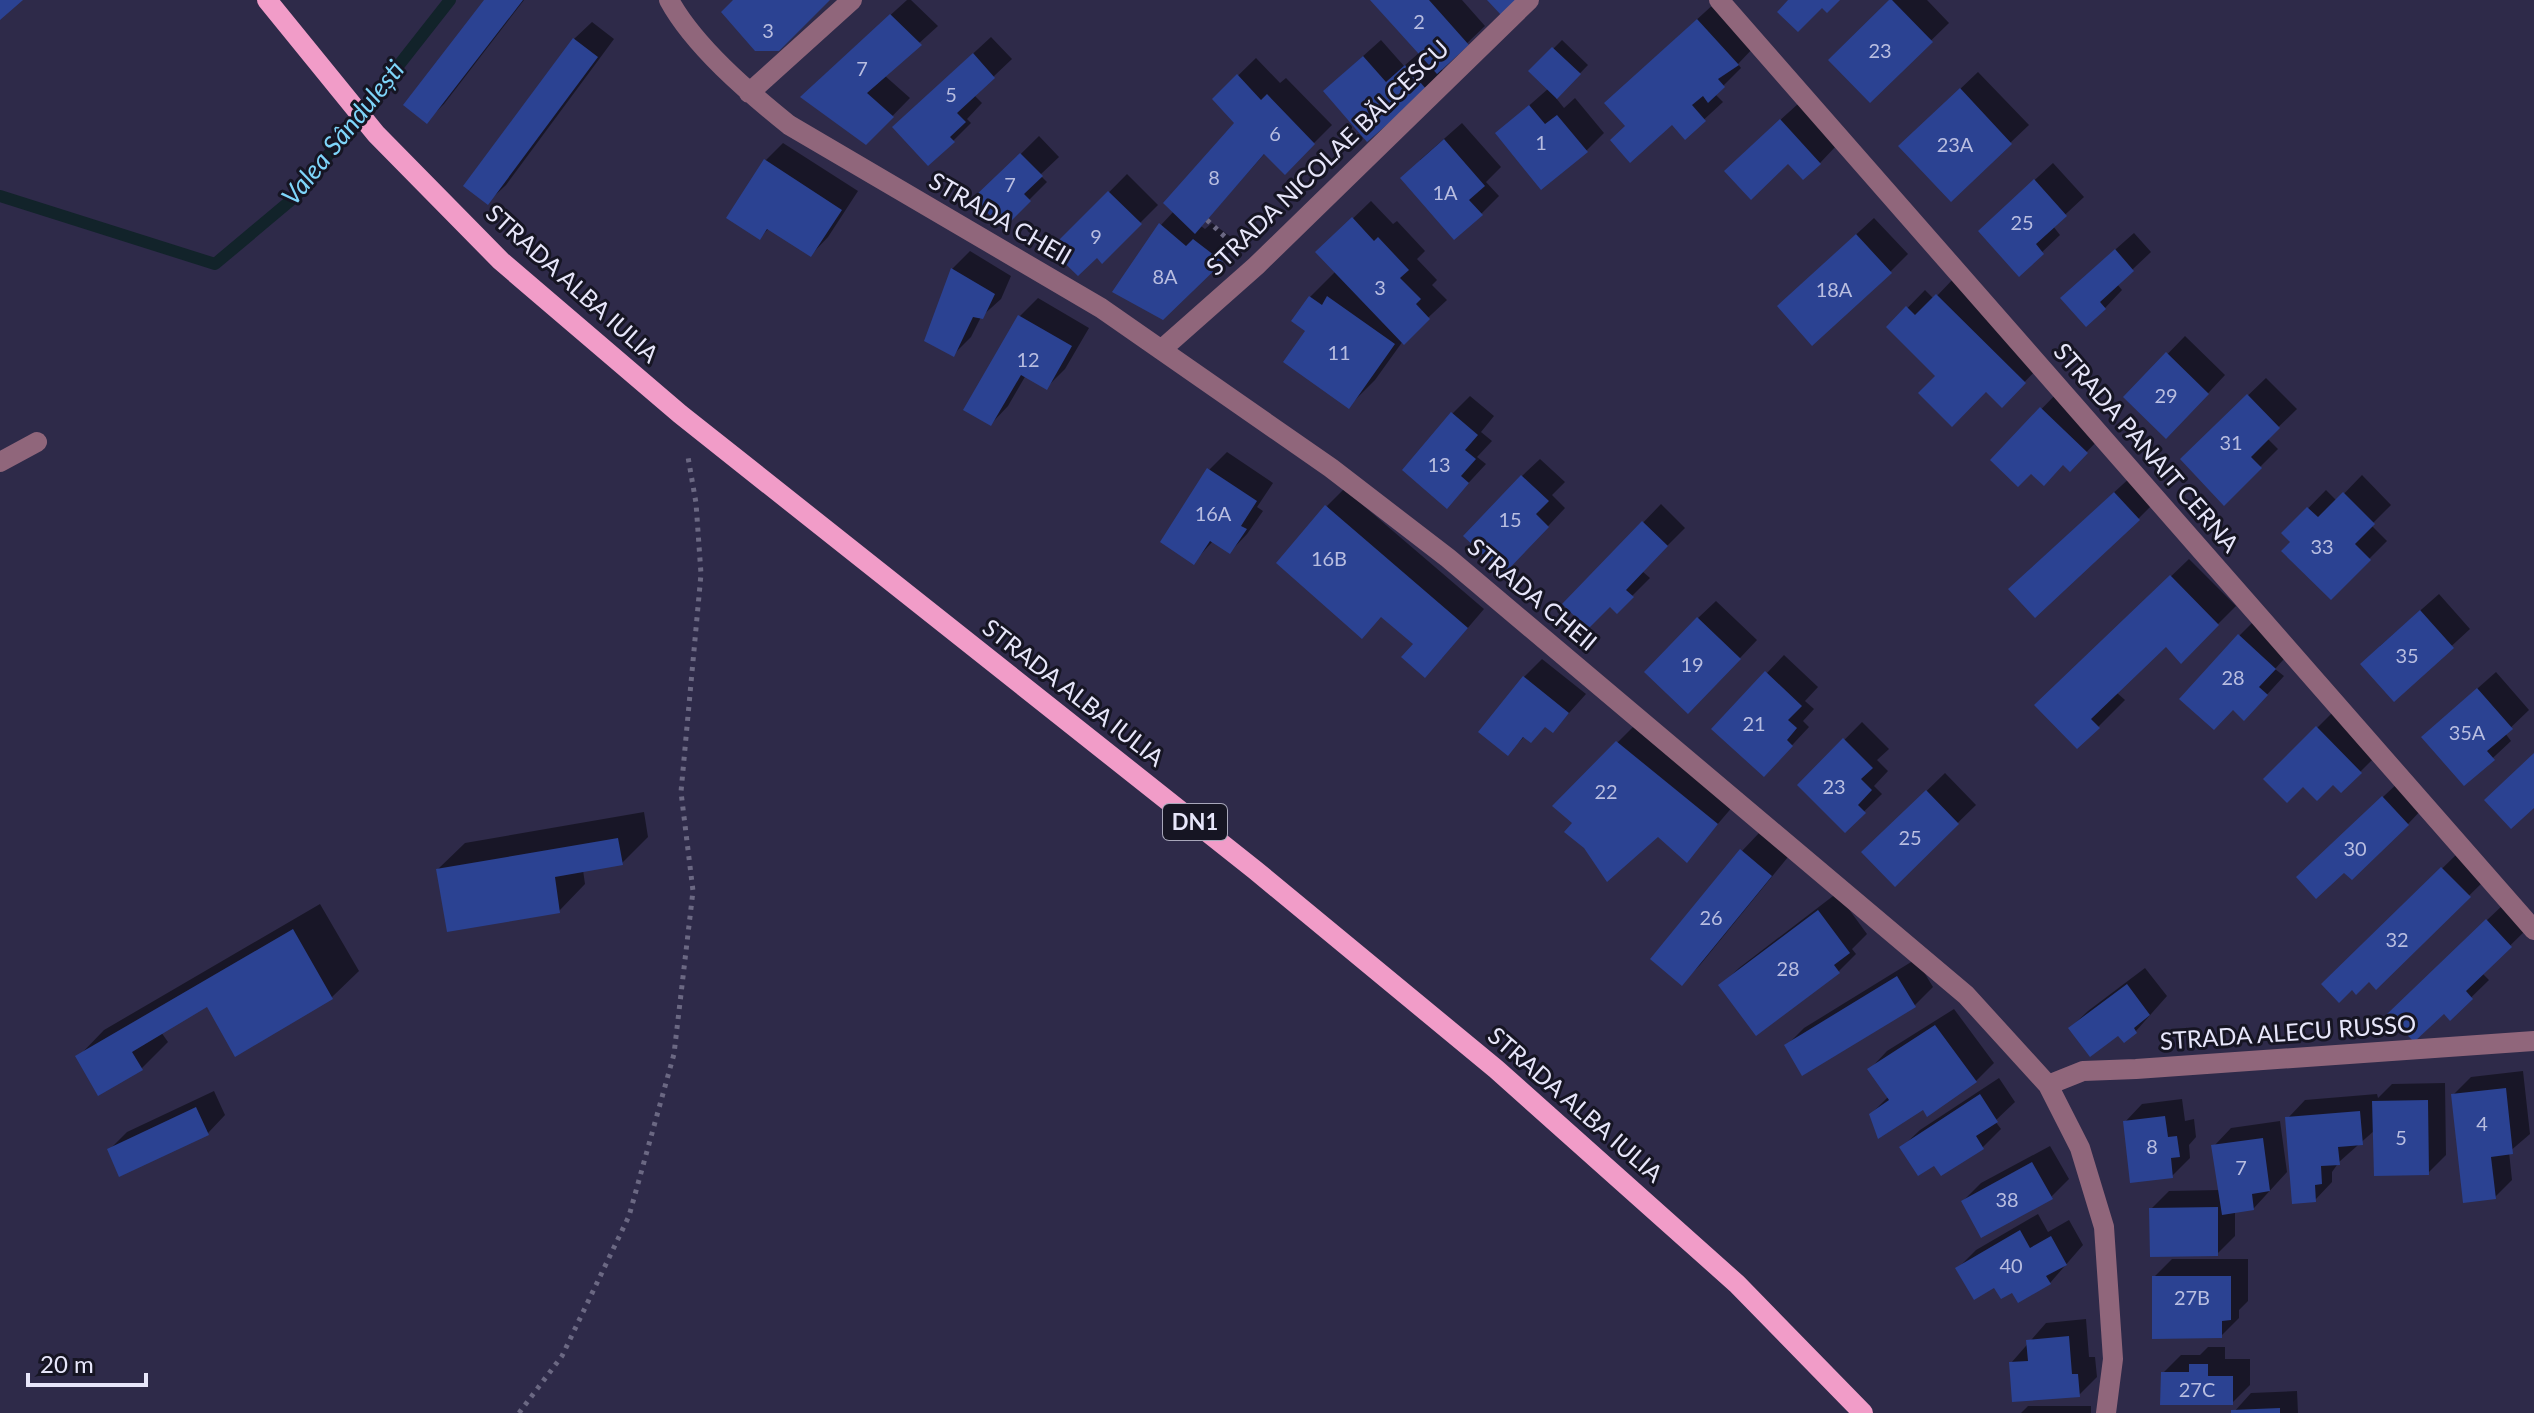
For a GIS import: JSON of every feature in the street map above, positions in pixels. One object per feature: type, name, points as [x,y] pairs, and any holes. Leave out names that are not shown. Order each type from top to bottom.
[{"type":"main road","name":"STRADA ALBA IULIA","points":[[267,0],[376,134],[501,261],[680,414],[1255,870],[1496,1069],[1737,1284],[1863,1413]]},
{"type":"street","name":"STRADA CHEII","points":[[669,0],[679,19],[749,93],[789,125],[1101,308],[1331,468],[1448,558],[1966,995],[2048,1085],[2080,1148],[2104,1227],[2113,1359],[2106,1413]]},
{"type":"street","points":[[749,93],[852,0]]},
{"type":"street","name":"STRADA NICOLAE BĂLCESCU","points":[[1161,350],[1256,266],[1529,0]]},
{"type":"street","name":"STRADA PANAIT CERNA","points":[[1719,0],[2534,930]]},
{"type":"street","points":[[0,462],[37,442]]},
{"type":"street","name":"STRADA ALECU RUSSO","points":[[2048,1085],[2083,1071],[2534,1041]]},
{"type":"path","points":[[519,1413],[562,1356],[629,1216],[674,1054],[693,891],[681,792],[701,574],[696,503],[680,414]]},
{"type":"building","points":[[0,0],[23,0],[0,20]]},
{"type":"building","points":[[484,0],[523,0],[427,124],[403,105]]},
{"type":"building","points":[[733,0],[830,0],[779,51],[755,51],[721,12]]},
{"type":"building","points":[[1370,0],[1429,0],[1469,45],[1437,74]]},
{"type":"building","points":[[1487,0],[1519,0],[1502,16]]},
{"type":"building","points":[[1788,0],[1840,0],[1827,13],[1822,8],[1798,32],[1777,12]]},
{"type":"building","points":[[1889,0],[1933,42],[1870,103],[1828,60]]},
{"type":"building","points":[[890,14],[922,45],[867,93],[894,117],[866,145],[800,97]]},
{"type":"building","points":[[1697,19],[1739,65],[1718,79],[1725,87],[1708,103],[1703,96],[1692,105],[1706,121],[1685,140],[1672,125],[1630,163],[1610,140],[1625,126],[1604,103]]},
{"type":"building","points":[[573,38],[598,57],[488,205],[463,186]]},
{"type":"building","points":[[1552,47],[1581,74],[1557,99],[1528,71]]},
{"type":"building","points":[[973,53],[995,78],[957,113],[966,122],[950,137],[955,142],[928,166],[892,127]]},
{"type":"building","points":[[1363,56],[1386,82],[1405,65],[1427,90],[1367,142],[1323,91]]},
{"type":"building","points":[[1237,74],[1261,100],[1267,94],[1315,144],[1285,175],[1264,154],[1195,234],[1163,203],[1234,123],[1212,99]]},
{"type":"building","points":[[1960,88],[2012,144],[1951,202],[1898,146]]},
{"type":"building","points":[[1529,105],[1545,124],[1557,115],[1588,152],[1541,190],[1495,133]]},
{"type":"building","points":[[1780,119],[1821,164],[1803,180],[1788,164],[1751,200],[1724,171]]},
{"type":"building","points":[[1444,139],[1485,186],[1469,200],[1483,215],[1454,240],[1400,178]]},
{"type":"building","points":[[1020,153],[1043,176],[1024,194],[1031,201],[1003,229],[973,198]]},
{"type":"building","points":[[764,159],[842,210],[811,257],[767,229],[760,240],[726,218]]},
{"type":"building","points":[[2034,179],[2067,216],[2036,244],[2044,254],[2019,277],[1978,231]]},
{"type":"building","points":[[1108,191],[1142,224],[1102,264],[1097,258],[1078,276],[1050,249]]},
{"type":"building","points":[[1352,217],[1374,241],[1378,237],[1409,270],[1400,278],[1421,299],[1416,304],[1430,319],[1404,345],[1315,252]]},
{"type":"building","points":[[1159,223],[1186,246],[1193,239],[1223,262],[1163,320],[1112,292]]},
{"type":"building","points":[[1856,234],[1892,273],[1812,346],[1777,306]]},
{"type":"building","points":[[2115,249],[2134,271],[2100,302],[2106,309],[2086,327],[2060,298]]},
{"type":"building","points":[[951,268],[995,294],[983,319],[973,317],[954,357],[924,341]]},
{"type":"building","points":[[1936,294],[2026,383],[2002,408],[1986,392],[1952,427],[1918,393],[1935,376],[1886,327],[1906,306],[1915,315]]},
{"type":"building","points":[[1309,296],[1322,305],[1327,296],[1395,344],[1349,409],[1283,362],[1305,331],[1291,321]]},
{"type":"building","points":[[1018,315],[1072,346],[1047,390],[1021,375],[991,426],[963,410]]},
{"type":"building","points":[[2166,352],[2209,394],[2166,439],[2123,397]]},
{"type":"building","points":[[2247,394],[2280,428],[2251,457],[2262,468],[2224,506],[2180,459]]},
{"type":"building","points":[[2040,407],[2088,453],[2070,472],[2063,465],[2044,486],[2031,474],[2018,487],[1990,460]]},
{"type":"building","points":[[1451,412],[1478,435],[1465,450],[1476,459],[1461,476],[1469,483],[1447,509],[1402,470]]},
{"type":"building","points":[[1207,468],[1257,501],[1241,526],[1247,529],[1230,554],[1210,541],[1194,565],[1160,542]]},
{"type":"building","points":[[1521,475],[1549,501],[1536,514],[1549,527],[1504,574],[1463,536]]},
{"type":"building","points":[[2114,492],[2140,520],[2035,618],[2008,589]]},
{"type":"building","points":[[2343,492],[2375,524],[2355,544],[2371,560],[2331,600],[2281,551],[2290,542],[2281,533],[2307,507],[2318,517]]},
{"type":"building","points":[[1325,505],[1468,628],[1425,678],[1401,657],[1413,644],[1381,617],[1362,639],[1276,563]]},
{"type":"building","points":[[1642,521],[1668,546],[1626,590],[1634,597],[1617,614],[1610,607],[1588,629],[1562,604]]},
{"type":"building","points":[[2170,575],[2219,625],[2181,664],[2166,647],[2091,719],[2100,728],[2077,749],[2034,705]]},
{"type":"building","points":[[2420,610],[2454,648],[2394,702],[2360,664]]},
{"type":"building","points":[[1697,617],[1741,659],[1688,714],[1644,672]]},
{"type":"building","points":[[2238,634],[2276,669],[2259,687],[2268,695],[2244,721],[2233,710],[2214,730],[2179,699]]},
{"type":"building","points":[[1765,671],[1802,706],[1788,720],[1797,728],[1787,740],[1793,746],[1764,777],[1711,729]]},
{"type":"building","points":[[1523,676],[1569,713],[1553,733],[1545,727],[1531,743],[1523,737],[1508,756],[1478,732]]},
{"type":"building","points":[[2477,688],[2513,729],[2487,751],[2495,760],[2464,786],[2421,737]]},
{"type":"building","points":[[2316,726],[2362,773],[2341,793],[2333,785],[2317,801],[2303,787],[2287,803],[2263,779]]},
{"type":"building","points":[[1843,738],[1873,768],[1861,779],[1872,790],[1858,805],[1866,813],[1845,833],[1797,785]]},
{"type":"building","points":[[1616,741],[1718,824],[1687,863],[1658,837],[1607,882],[1584,848],[1564,832],[1572,823],[1552,806]]},
{"type":"building","points":[[2534,753],[2534,808],[2511,829],[2484,800]]},
{"type":"building","points":[[1926,790],[1959,824],[1895,887],[1861,852]]},
{"type":"building","points":[[2382,796],[2409,825],[2352,880],[2344,873],[2316,899],[2296,877]]},
{"type":"building","points":[[618,838],[623,865],[555,877],[560,913],[447,932],[436,869]]},
{"type":"building","points":[[1740,849],[1772,876],[1682,986],[1650,959]]},
{"type":"building","points":[[2441,867],[2471,897],[2376,990],[2369,982],[2356,995],[2352,990],[2339,1003],[2321,984]]},
{"type":"building","points":[[1818,910],[1850,953],[1834,965],[1840,973],[1756,1036],[1718,985]]},
{"type":"building","points":[[2486,919],[2512,947],[2466,991],[2473,999],[2450,1021],[2444,1014],[2414,1042],[2387,1014]]},
{"type":"building","points":[[293,929],[333,999],[235,1057],[207,1007],[132,1052],[143,1070],[98,1096],[75,1056]]},
{"type":"building","points":[[1897,976],[1916,1007],[1802,1076],[1784,1045]]},
{"type":"building","points":[[2127,984],[2150,1015],[2134,1028],[2137,1033],[2124,1043],[2118,1036],[2090,1057],[2068,1028]]},
{"type":"building","points":[[1935,1025],[1977,1082],[1927,1117],[1923,1110],[1878,1139],[1869,1114],[1889,1100],[1867,1069]]},
{"type":"building","points":[[2506,1088],[2513,1154],[2491,1157],[2496,1199],[2463,1203],[2451,1094]]},
{"type":"building","points":[[1980,1094],[1998,1122],[1976,1136],[1984,1149],[1941,1176],[1934,1166],[1918,1176],[1899,1147]]},
{"type":"building","points":[[2428,1100],[2429,1175],[2374,1176],[2372,1101]]},
{"type":"building","points":[[196,1107],[209,1135],[119,1177],[107,1149]]},
{"type":"building","points":[[2360,1111],[2363,1145],[2338,1147],[2340,1165],[2321,1166],[2322,1184],[2315,1185],[2316,1202],[2292,1204],[2285,1117]]},
{"type":"building","points":[[2165,1116],[2168,1137],[2177,1136],[2180,1157],[2171,1158],[2173,1178],[2130,1183],[2123,1121]]},
{"type":"building","points":[[2263,1138],[2270,1191],[2252,1194],[2254,1210],[2222,1215],[2211,1145]]},
{"type":"building","points":[[2032,1162],[2053,1199],[1981,1238],[1961,1201]]},
{"type":"building","points":[[2218,1207],[2218,1256],[2150,1257],[2149,1208]]},
{"type":"building","points":[[2020,1230],[2030,1248],[2051,1236],[2067,1265],[2046,1276],[2051,1284],[2018,1303],[2012,1293],[2001,1299],[1994,1288],[1974,1300],[1955,1268]]},
{"type":"building","points":[[2152,1276],[2231,1276],[2231,1320],[2222,1321],[2222,1338],[2152,1339]]},
{"type":"building","points":[[2069,1336],[2072,1374],[2078,1374],[2080,1397],[2012,1402],[2009,1362],[2028,1361],[2026,1340]]},
{"type":"building","points":[[2189,1364],[2208,1364],[2208,1376],[2233,1376],[2233,1405],[2160,1405],[2161,1372],[2189,1372]]},
{"type":"building","points":[[2280,1408],[2280,1413],[2231,1413],[2231,1410]]},
{"type":"waterway","name":"Valea Sândulești","points":[[0,196],[215,264],[296,196],[450,0]]}]
